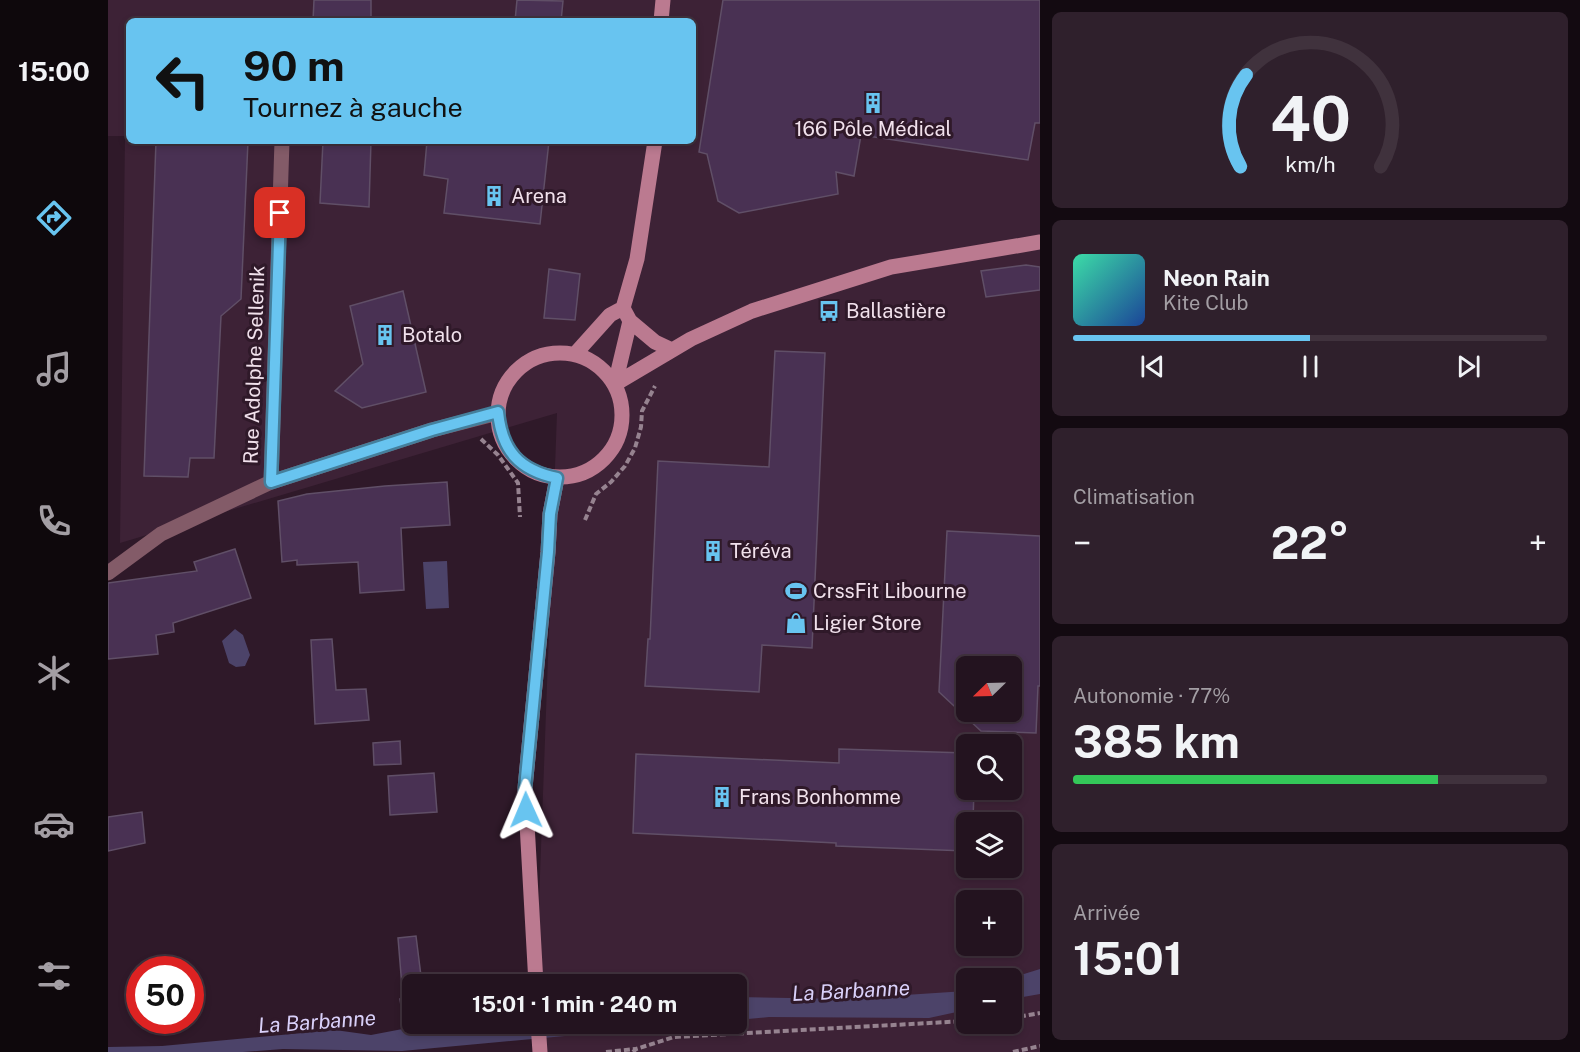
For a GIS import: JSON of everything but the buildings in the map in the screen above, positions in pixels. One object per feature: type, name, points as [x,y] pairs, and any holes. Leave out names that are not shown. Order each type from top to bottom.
[{"type":"main road","points":[[661,18],[663,0]]},
{"type":"main road","points":[[615,384],[626,314],[638,259],[655,144]]},
{"type":"main road","points":[[615,384],[691,339],[752,311],[891,267],[1040,242]]},
{"type":"main road","points":[[575,354],[609,315],[626,314],[655,342],[672,350]]},
{"type":"main road","points":[[545,353],[575,354],[595,362],[615,384],[622,402],[623,421],[618,440],[608,456],[593,468],[576,476],[557,478],[534,471],[515,458],[505,445],[498,412],[501,393],[512,375],[526,361],[545,353]]},
{"type":"main road","points":[[535,974],[525,788],[550,514],[557,478]]},
{"type":"main road","points":[[539,1034],[540,1052]]},
{"type":"street","name":"Rue Adolphe Sellenik","points":[[271,482],[282,144]]},
{"type":"street","points":[[108,573],[161,534],[271,482],[432,430],[498,412]]},
{"type":"path","points":[[585,520],[596,494],[625,466],[635,448],[641,427],[642,411],[656,383]]},
{"type":"path","points":[[477,436],[498,455],[518,483],[520,518]]},
{"type":"path","points":[[1022,1016],[1040,1013]]},
{"type":"path","points":[[606,1052],[634,1051],[674,1037],[956,1022]]},
{"type":"path","points":[[1013,1052],[1040,1046]]},
{"type":"shaded area","points":[[108,0],[1040,0],[1040,1052],[534,1052],[535,1034],[747,1034],[747,974],[536,974],[557,413],[120,543],[125,136],[108,136]]},
{"type":"shaded area","points":[[447,561],[449,608],[426,609],[423,562]]},
{"type":"shaded area","points":[[235,629],[243,635],[250,655],[245,666],[236,667],[229,663],[222,641]]},
{"type":"shaded area","points":[[1040,969],[1040,994],[1022,997],[1022,975]]},
{"type":"shaded area","points":[[956,992],[956,1012],[929,1018],[769,1017],[747,1019],[747,997],[844,999]]},
{"type":"shaded area","points":[[402,1029],[402,1034],[587,1034],[402,1051],[283,1049],[243,1052],[108,1052],[108,1047],[162,1046],[335,1030],[371,1035]]},
{"type":"place","name":"166 Pôle Médical","points":[[873,103]]},
{"type":"place","name":"Arena","points":[[494,196]]},
{"type":"place","name":"Ballastière","points":[[829,311]]},
{"type":"place","name":"Botalo","points":[[385,335]]},
{"type":"place","name":"Téréva","points":[[713,551]]},
{"type":"place","name":"CrssFit Libourne","points":[[796,591]]},
{"type":"place","name":"Ligier Store","points":[[796,623]]},
{"type":"place","name":"Frans Bonhomme","points":[[722,797]]},
{"type":"route","points":[[280,213],[271,482],[432,430],[498,412],[505,445],[515,458],[527,468],[542,475],[557,478],[550,514],[525,788],[526,810]]},
{"type":"water label","name":"La Barbanne","points":[[851,991]]},
{"type":"water label","name":"La Barbanne","points":[[317,1022]]}]
